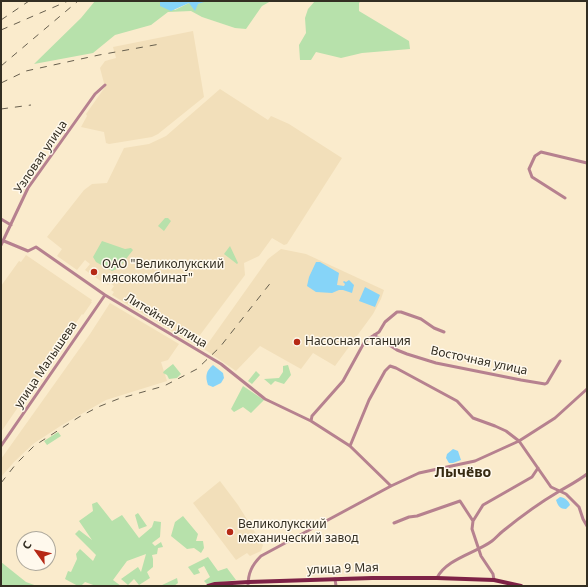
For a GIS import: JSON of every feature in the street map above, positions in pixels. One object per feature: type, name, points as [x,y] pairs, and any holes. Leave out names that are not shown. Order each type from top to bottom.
[{"type":"main road","name":"улица 9 Мая","points":[[208,586],[215,584],[249,584],[335,579],[437,578],[494,580],[521,586]]},
{"type":"street","name":"Узловая улица","points":[[1,245],[28,188],[95,94],[105,85]]},
{"type":"street","points":[[565,198],[532,177],[529,169],[535,156],[541,152],[587,163]]},
{"type":"street","points":[[1,219],[11,225]]},
{"type":"street","name":"Литейная улица","points":[[4,241],[28,251],[36,247],[105,295],[221,364],[265,399],[311,421],[350,446],[391,486]]},
{"type":"street","name":"улица Малышева","points":[[1,446],[105,295]]},
{"type":"street","name":"Восточная улица","points":[[444,332],[421,320],[399,312],[385,322],[379,332],[374,335],[397,350],[407,354],[436,362],[544,384],[547,383],[560,360]]},
{"type":"street","points":[[311,421],[312,416],[343,381],[365,342],[374,335]]},
{"type":"street","points":[[350,446],[369,400],[385,372],[390,366],[396,368],[457,402],[473,418],[506,431],[519,442],[551,487],[558,492],[566,494],[579,507],[587,526]]},
{"type":"street","points":[[249,584],[249,575],[253,565],[261,556],[391,486],[419,473],[476,461],[519,442],[555,418],[587,389]]},
{"type":"street","points":[[494,580],[494,574],[481,556],[472,529],[473,521],[483,505],[532,477],[538,468]]},
{"type":"street","points":[[437,578],[443,569],[459,558],[479,550],[493,540],[502,531],[558,492],[572,485],[587,474]]},
{"type":"street","points":[[394,523],[460,501],[473,521]]},
{"type":"street","points":[[335,579],[336,586]]},
{"type":"shaded area","points":[[193,31],[204,97],[158,134],[152,137],[109,144],[106,143],[104,132],[81,127],[87,116],[86,114],[105,87],[100,68],[105,61],[116,58],[113,47]]},
{"type":"shaded area","points":[[220,89],[268,120],[271,116],[289,124],[342,158],[287,244],[284,245],[272,238],[259,256],[244,263],[245,275],[194,343],[192,343],[112,295],[114,292],[111,290],[114,286],[110,283],[108,285],[106,283],[105,284],[85,270],[90,264],[85,260],[77,270],[57,256],[62,249],[47,237],[84,190],[92,184],[107,183],[124,148],[149,144],[166,136]]},
{"type":"shaded area","points":[[281,249],[306,254],[384,290],[381,299],[373,314],[335,366],[313,353],[301,369],[260,346],[236,371],[204,349],[268,259]]},
{"type":"shaded area","points":[[26,255],[92,300],[92,302],[83,315],[82,314],[1,432],[1,286],[19,261],[21,262]]},
{"type":"shaded area","points":[[110,303],[179,344],[168,360],[161,362],[167,381],[106,400],[62,425],[33,444],[1,477],[1,459],[90,334]]},
{"type":"shaded area","points":[[220,481],[238,505],[263,545],[261,551],[250,556],[247,553],[236,560],[193,503]]},
{"type":"green space","points":[[95,1],[160,1],[175,10],[189,3],[198,4],[204,1],[271,1],[262,6],[246,29],[235,28],[202,17],[191,11],[168,12],[151,25],[115,35],[93,53],[34,64],[81,18]]},
{"type":"green space","points":[[315,1],[361,1],[359,3],[359,11],[409,41],[410,49],[362,53],[341,58],[316,52],[311,60],[300,60],[299,45],[306,33],[305,18],[308,9]]},
{"type":"green space","points":[[165,218],[168,218],[171,221],[164,231],[158,226]]},
{"type":"green space","points":[[102,241],[125,249],[131,248],[133,250],[119,268],[112,271],[96,262],[93,257]]},
{"type":"green space","points":[[230,246],[238,263],[237,264],[224,254]]},
{"type":"green space","points":[[173,364],[181,374],[177,378],[169,379],[167,375],[163,373]]},
{"type":"green space","points":[[288,365],[291,375],[284,384],[275,381],[271,385],[264,379],[279,378],[283,372],[283,366]]},
{"type":"green space","points":[[256,371],[260,375],[252,384],[248,381]]},
{"type":"green space","points":[[243,386],[264,400],[251,413],[243,407],[234,412],[231,409]]},
{"type":"green space","points":[[58,432],[61,436],[47,445],[44,441]]},
{"type":"green space","points":[[97,502],[112,521],[122,515],[139,538],[152,527],[154,521],[161,522],[160,537],[152,543],[155,546],[161,542],[163,547],[158,548],[157,554],[152,555],[153,567],[147,572],[150,578],[139,585],[134,579],[128,585],[121,579],[138,567],[141,572],[146,554],[127,561],[113,580],[121,586],[96,586],[85,582],[81,586],[78,586],[65,579],[68,571],[71,572],[77,559],[76,554],[80,549],[93,561],[96,555],[75,534],[79,530],[92,540],[79,521],[93,511],[92,504]]},
{"type":"green space","points":[[138,513],[147,526],[139,529],[135,515]]},
{"type":"green space","points":[[183,516],[198,534],[196,541],[203,541],[204,548],[201,553],[194,548],[187,549],[171,536],[175,522]]},
{"type":"green space","points":[[208,557],[218,571],[227,568],[236,580],[207,584],[204,581],[210,577],[204,566],[198,569],[200,573],[194,575],[188,567]]},
{"type":"green space","points":[[1,562],[26,582],[37,586],[1,586]]},
{"type":"green space","points":[[177,578],[178,583],[174,586],[160,586]]},
{"type":"water","points":[[160,1],[204,2],[198,4],[195,11],[189,3],[171,11],[160,6]]},
{"type":"water","points":[[316,262],[320,262],[339,273],[337,285],[344,286],[345,284],[343,282],[349,280],[354,285],[352,293],[343,290],[332,293],[316,292],[307,286],[309,277]]},
{"type":"water","points":[[365,287],[380,295],[375,307],[359,301]]},
{"type":"water","points":[[213,365],[223,373],[224,378],[221,383],[213,387],[208,385],[206,376],[209,369]]},
{"type":"water","points":[[453,449],[458,451],[461,460],[449,463],[446,458],[447,454]]},
{"type":"water","points":[[560,497],[565,498],[570,505],[566,509],[561,508],[556,500]]},
{"type":"railway","points":[[1,20],[29,1]]},
{"type":"railway","points":[[1,30],[68,1]]},
{"type":"railway","points":[[1,66],[78,1]]},
{"type":"railway","points":[[1,83],[26,71],[99,55],[160,44]]},
{"type":"railway","points":[[1,109],[31,105]]},
{"type":"railway","points":[[1,483],[16,464],[34,446],[79,417],[118,399],[164,386],[197,369],[220,347],[272,281]]},
{"type":"place","name":"ОАО \"Великолукский мясокомбинат\"","points":[[94,272]]},
{"type":"place","name":"Насосная станция","points":[[297,342]]},
{"type":"place","name":"Великолукский механический завод","points":[[230,532]]},
{"type":"district","name":"Лычёво","points":[[463,473]]}]
